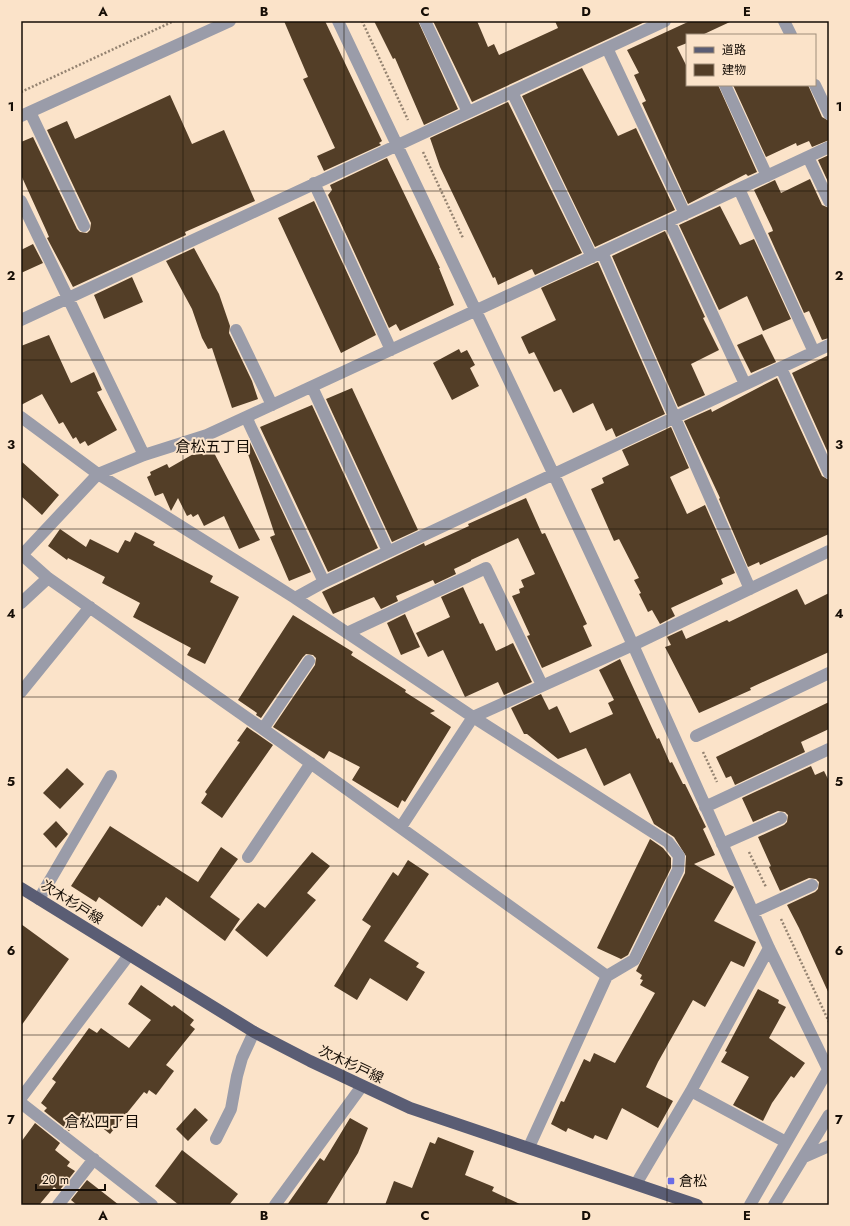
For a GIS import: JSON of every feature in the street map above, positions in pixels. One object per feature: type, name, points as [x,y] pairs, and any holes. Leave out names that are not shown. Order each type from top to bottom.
[{"type":"main road","name":"次木杉戸線","points":[[21,888],[254,1032],[362,1086],[410,1108],[697,1205]]},
{"type":"street","points":[[84,226],[25,114],[230,21]]},
{"type":"street","points":[[338,21],[633,645],[769,948],[829,1068],[750,1205]]},
{"type":"street","points":[[425,21],[468,112]]},
{"type":"street","points":[[21,320],[666,21]]},
{"type":"street","points":[[784,21],[790,34]]},
{"type":"street","points":[[607,48],[685,214]]},
{"type":"street","points":[[725,86],[767,176]]},
{"type":"street","points":[[815,86],[829,114]]},
{"type":"street","points":[[512,92],[597,255],[674,417],[750,589]]},
{"type":"street","points":[[607,976],[401,827],[48,578],[22,554],[98,474],[144,455],[207,435],[829,147]]},
{"type":"street","points":[[808,157],[829,201]]},
{"type":"street","points":[[314,183],[391,350]]},
{"type":"street","points":[[739,189],[814,352]]},
{"type":"street","points":[[21,201],[144,455]]},
{"type":"street","points":[[669,222],[745,384]]},
{"type":"street","points":[[236,330],[272,405]]},
{"type":"street","points":[[295,598],[388,551],[829,345]]},
{"type":"street","points":[[780,368],[829,473]]},
{"type":"street","points":[[312,387],[388,551]]},
{"type":"street","points":[[21,417],[98,474],[295,598],[473,716],[668,842],[679,856],[678,870],[634,960],[607,976],[528,1147]]},
{"type":"street","points":[[246,417],[324,582]]},
{"type":"street","points":[[401,827],[473,716],[633,645],[829,551]]},
{"type":"street","points":[[347,633],[486,568],[542,685]]},
{"type":"street","points":[[21,603],[48,578]]},
{"type":"street","points":[[21,692],[90,607]]},
{"type":"street","points":[[263,729],[309,661]]},
{"type":"street","points":[[696,736],[829,673]]},
{"type":"street","points":[[705,806],[829,749]]},
{"type":"street","points":[[248,857],[311,763]]},
{"type":"street","points":[[39,899],[111,776]]},
{"type":"street","points":[[722,844],[781,818]]},
{"type":"street","points":[[753,912],[812,885]]},
{"type":"street","points":[[636,1184],[692,1091],[769,948]]},
{"type":"street","points":[[21,1098],[129,955]]},
{"type":"street","points":[[216,1139],[231,1108],[237,1076],[254,1032]]},
{"type":"street","points":[[275,1205],[362,1086]]},
{"type":"street","points":[[692,1091],[786,1142]]},
{"type":"street","points":[[21,1103],[152,1205]]},
{"type":"street","points":[[774,1205],[829,1115]]},
{"type":"street","points":[[804,1157],[829,1146]]},
{"type":"street","points":[[58,1205],[94,1159]]},
{"type":"path","points":[[21,92],[174,21]]},
{"type":"building","points":[[284,21],[325,21],[382,141],[379,143],[381,145],[324,171],[317,156],[335,148],[303,79],[308,77]]},
{"type":"building","points":[[374,21],[418,21],[458,109],[424,125],[395,58],[393,59]]},
{"type":"building","points":[[433,21],[477,21],[488,47],[494,44],[499,55],[558,28],[555,21],[647,21],[472,102]]},
{"type":"building","points":[[690,21],[732,21],[704,34],[686,34],[686,43],[677,47],[686,65],[686,86],[718,86],[757,172],[748,176],[746,174],[688,204],[642,103],[646,101],[634,75],[639,73],[627,50]]},
{"type":"building","points":[[582,68],[618,136],[636,128],[675,210],[595,247],[522,96]]},
{"type":"building","points":[[733,86],[808,86],[822,117],[829,121],[829,140],[812,147],[809,141],[797,146],[796,143],[766,157]]},
{"type":"building","points":[[170,95],[192,144],[224,130],[255,201],[185,232],[186,235],[73,287],[47,238],[49,237],[21,175],[21,142],[33,137],[77,229],[80,232],[87,233],[90,230],[91,223],[47,130],[67,121],[75,139]]},
{"type":"building","points":[[508,102],[582,253],[535,275],[532,269],[498,285],[495,277],[493,278],[440,167],[430,138]]},
{"type":"building","points":[[829,155],[829,184],[818,160]]},
{"type":"building","points":[[387,158],[440,268],[454,305],[400,331],[396,324],[389,328],[328,195],[332,190],[330,185]]},
{"type":"building","points":[[810,179],[822,205],[829,208],[829,338],[822,340],[809,311],[804,313],[768,233],[773,231],[754,190],[775,180],[781,193]]},
{"type":"building","points":[[314,201],[376,335],[341,353],[278,218]]},
{"type":"building","points":[[720,206],[740,245],[754,239],[791,319],[763,331],[747,296],[719,310],[679,225]]},
{"type":"building","points":[[665,231],[705,317],[703,318],[719,350],[691,364],[705,395],[678,407],[612,256]]},
{"type":"building","points":[[33,244],[43,263],[21,273],[21,250]]},
{"type":"building","points":[[194,248],[219,294],[230,326],[229,333],[252,381],[258,399],[232,408],[212,348],[208,349],[202,338],[192,309],[166,261]]},
{"type":"building","points":[[598,262],[665,414],[616,437],[612,428],[606,431],[593,403],[573,413],[561,389],[554,392],[534,352],[529,354],[521,337],[556,320],[541,288]]},
{"type":"building","points":[[132,277],[143,302],[104,319],[94,295]]},
{"type":"building","points":[[762,334],[776,362],[751,373],[737,345]]},
{"type":"building","points":[[49,335],[71,383],[94,372],[102,390],[97,392],[117,430],[88,446],[85,441],[80,444],[76,437],[73,439],[63,422],[59,424],[42,394],[21,405],[21,346]]},
{"type":"building","points":[[459,349],[461,353],[467,350],[475,365],[470,368],[479,386],[452,400],[433,363]]},
{"type":"building","points":[[829,355],[829,455],[792,373]]},
{"type":"building","points":[[777,378],[822,476],[829,480],[829,534],[760,565],[759,562],[748,567],[719,499],[720,498],[684,421],[711,409],[712,412]]},
{"type":"building","points":[[352,388],[418,530],[392,542],[326,399]]},
{"type":"building","points":[[312,405],[378,548],[328,572],[260,427]]},
{"type":"building","points":[[671,427],[689,468],[670,477],[687,514],[705,505],[735,573],[721,579],[723,584],[671,608],[675,616],[660,624],[652,610],[648,612],[639,594],[641,593],[634,580],[639,578],[619,539],[614,541],[591,489],[604,483],[602,478],[629,465],[622,450]]},
{"type":"building","points":[[249,440],[311,572],[289,581],[270,537],[275,535],[244,442]]},
{"type":"building","points":[[202,449],[204,453],[212,449],[260,540],[239,549],[224,516],[204,526],[198,514],[193,517],[191,514],[187,516],[178,498],[171,511],[163,493],[155,496],[147,477],[151,475],[150,472],[167,464],[169,468]]},
{"type":"building","points":[[21,461],[59,495],[42,515],[21,496]]},
{"type":"building","points":[[526,498],[542,534],[545,533],[587,624],[583,626],[592,646],[542,668],[527,636],[530,635],[512,596],[520,593],[519,589],[524,587],[521,580],[535,574],[518,538],[454,569],[456,574],[435,584],[433,580],[396,596],[398,601],[381,609],[374,597],[333,614],[322,592],[424,543],[425,546],[469,526],[468,524]]},
{"type":"building","points":[[60,529],[86,547],[90,539],[118,553],[125,540],[130,542],[135,532],[155,542],[153,545],[213,576],[210,582],[239,597],[205,664],[187,655],[191,648],[133,617],[140,603],[102,583],[105,577],[68,558],[67,560],[48,546]]},
{"type":"building","points":[[463,587],[480,624],[483,623],[496,651],[513,643],[532,682],[504,695],[498,682],[465,697],[443,650],[428,657],[416,633],[450,617],[441,597]]},
{"type":"building","points":[[797,589],[805,605],[829,593],[829,652],[750,688],[751,690],[699,713],[665,647],[671,645],[667,637],[682,630],[686,639],[727,620],[729,622]]},
{"type":"building","points":[[405,614],[420,647],[401,655],[387,623]]},
{"type":"building","points":[[293,615],[353,652],[351,655],[406,690],[405,692],[435,711],[430,713],[451,727],[405,802],[402,800],[398,808],[352,780],[360,767],[329,751],[324,759],[273,727],[315,665],[316,658],[313,655],[306,654],[303,657],[261,718],[256,715],[257,713],[238,700]]},
{"type":"building","points":[[620,659],[657,739],[659,738],[670,763],[672,762],[683,784],[685,784],[706,827],[703,829],[715,855],[694,864],[734,887],[714,921],[756,942],[744,967],[731,961],[705,1007],[693,1000],[658,1062],[646,1087],[673,1101],[658,1128],[622,1108],[607,1140],[595,1135],[593,1139],[568,1128],[566,1132],[551,1124],[561,1101],[564,1102],[584,1059],[590,1062],[594,1053],[615,1063],[655,993],[640,985],[643,980],[640,979],[642,975],[636,971],[685,873],[686,856],[674,837],[654,824],[630,773],[604,786],[586,748],[558,759],[527,734],[524,734],[511,708],[541,694],[549,710],[557,706],[570,733],[613,714],[608,703],[614,700],[599,670]]},
{"type":"building","points":[[829,702],[829,729],[801,742],[805,752],[735,785],[731,776],[726,778],[716,757]]},
{"type":"building","points":[[247,727],[273,745],[222,818],[201,803],[207,794],[205,792],[240,742],[237,741]]},
{"type":"building","points":[[811,766],[815,775],[824,771],[829,781],[829,994],[787,905],[815,892],[818,889],[819,882],[816,879],[809,878],[780,891],[758,837],[784,825],[787,822],[788,815],[785,812],[778,811],[753,822],[742,798]]},
{"type":"building","points":[[67,768],[84,784],[60,809],[43,793]]},
{"type":"building","points":[[56,821],[68,834],[56,848],[43,834]]},
{"type":"building","points":[[110,826],[198,882],[221,847],[238,859],[210,897],[240,919],[225,941],[166,897],[160,906],[158,905],[142,927],[99,897],[96,902],[71,886]]},
{"type":"building","points":[[650,839],[663,848],[671,858],[671,868],[628,955],[621,959],[597,948]]},
{"type":"building","points":[[312,852],[330,866],[307,893],[316,900],[267,957],[235,930],[258,903],[265,908]]},
{"type":"building","points":[[408,860],[429,874],[384,941],[419,963],[416,967],[425,972],[407,1001],[370,978],[357,1000],[334,986],[371,926],[362,920],[393,872],[398,876]]},
{"type":"building","points":[[21,924],[69,959],[21,1026]]},
{"type":"building","points":[[141,985],[172,1007],[174,1005],[194,1020],[190,1025],[195,1029],[166,1065],[174,1071],[156,1095],[149,1090],[147,1094],[144,1092],[110,1134],[83,1112],[69,1131],[44,1111],[47,1108],[41,1103],[56,1082],[52,1079],[89,1028],[97,1033],[101,1028],[129,1048],[151,1020],[128,1004]]},
{"type":"building","points":[[758,989],[779,1000],[778,1003],[786,1007],[769,1038],[805,1063],[794,1078],[791,1076],[772,1103],[763,1121],[733,1105],[749,1077],[721,1062],[727,1052],[725,1051]]},
{"type":"building","points":[[195,1108],[208,1120],[188,1141],[176,1129]]},
{"type":"building","points":[[350,1118],[368,1128],[358,1153],[326,1205],[287,1205],[320,1158],[324,1161]]},
{"type":"building","points":[[35,1123],[60,1143],[55,1150],[70,1162],[67,1166],[75,1171],[59,1191],[54,1187],[39,1205],[21,1205],[21,1142]]},
{"type":"building","points":[[438,1137],[474,1151],[465,1175],[494,1187],[492,1191],[522,1205],[385,1205],[394,1181],[412,1188],[430,1142],[435,1144]]},
{"type":"building","points":[[182,1150],[238,1194],[229,1205],[179,1205],[155,1186]]},
{"type":"building","points":[[87,1180],[119,1205],[77,1205],[71,1200]]},
{"type":"place","name":"倉松","points":[[671,1181]]},
{"type":"district","name":"倉松五丁目","points":[[213,447]]},
{"type":"district","name":"倉松四丁目","points":[[102,1122]]}]
